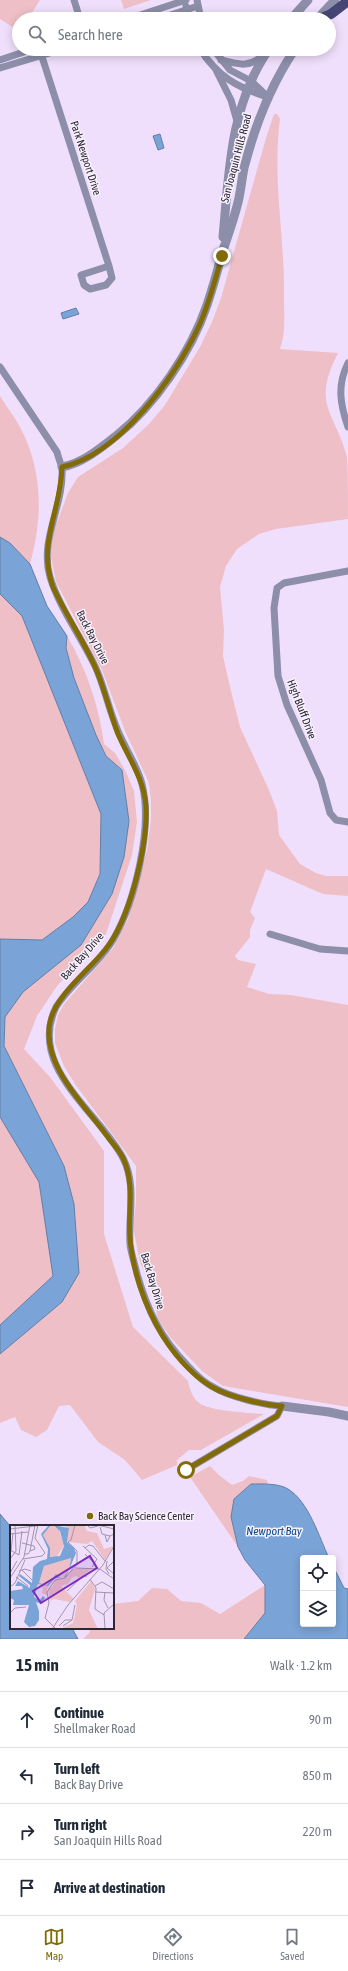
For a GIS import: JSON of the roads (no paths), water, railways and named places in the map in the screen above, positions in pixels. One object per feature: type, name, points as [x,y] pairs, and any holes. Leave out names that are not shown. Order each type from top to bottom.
[{"type":"main road","points":[[334,12],[348,1]]},
{"type":"street","points":[[74,0],[78,12]]},
{"type":"street","points":[[149,12],[185,0],[187,10]]},
{"type":"street","points":[[297,12],[308,0]]},
{"type":"street","points":[[324,12],[335,0]]},
{"type":"street","points":[[181,12],[198,3]]},
{"type":"street","points":[[0,60],[12,56]]},
{"type":"street","points":[[0,68],[30,56]]},
{"type":"street","name":"Park Newport Drive","points":[[41,56],[109,266]]},
{"type":"street","points":[[205,56],[216,70],[232,100],[237,122]]},
{"type":"street","points":[[218,56],[230,70],[251,82],[267,97]]},
{"type":"street","points":[[221,60],[241,65],[254,62],[261,56]]},
{"type":"street","name":"San Joaquin Hills Road","points":[[222,256],[228,173],[233,136],[247,90],[265,56]]},
{"type":"street","name":"San Joaquin Hills Road","points":[[62,467],[75,464],[106,444],[128,426],[150,403],[178,363],[199,325],[207,306],[239,198],[244,169],[254,134],[267,97],[291,56]]},
{"type":"street","points":[[216,70],[247,90],[267,97]]},
{"type":"street","points":[[348,362],[343,372],[340,386],[340,400],[348,427]]},
{"type":"street","name":"Back Bay Drive","points":[[0,367],[57,452],[62,467],[60,491],[48,540],[47,553],[49,576],[96,668],[120,737],[139,776],[144,796],[146,823],[142,855],[120,927],[105,950],[56,1007],[50,1023],[49,1032],[51,1051],[62,1076],[123,1158],[132,1194],[129,1227],[130,1247],[146,1304],[160,1331],[170,1346],[191,1369],[214,1388],[234,1396],[282,1406],[348,1416]]},
{"type":"street","name":"High Bluff Drive","points":[[348,571],[284,583],[277,588],[274,608],[278,676],[287,706],[321,780],[330,813],[336,820],[348,822]]},
{"type":"street","points":[[270,934],[320,949],[348,951]]},
{"type":"street","points":[[186,1470],[277,1416],[282,1406]]},
{"type":"water","points":[[160,134],[164,148],[158,150],[153,136]]},
{"type":"water","points":[[76,308],[79,314],[63,319],[61,313]]},
{"type":"water","points":[[0,537],[10,543],[30,564],[47,606],[67,636],[66,648],[74,678],[96,735],[106,756],[122,770],[129,821],[124,857],[112,894],[81,945],[23,992],[5,1017],[4,1046],[64,1166],[74,1204],[79,1273],[62,1302],[0,1354],[0,1325],[53,1276],[39,1182],[0,1117],[0,939],[42,940],[73,917],[88,902],[100,874],[101,814],[22,616],[0,594]]},
{"type":"water","name":"Newport Bay","points":[[251,1484],[270,1484],[288,1489],[302,1502],[313,1520],[328,1555],[300,1555],[300,1627],[336,1627],[336,1572],[344,1588],[348,1589],[348,1639],[244,1639],[265,1613],[265,1585],[245,1560],[238,1547],[231,1517],[234,1499]]},
{"type":"water","points":[[0,1514],[10,1526],[10,1629],[73,1629],[78,1639],[0,1639]]},
{"type":"place","name":"Back Bay Science Center","points":[[90,1516]]}]
